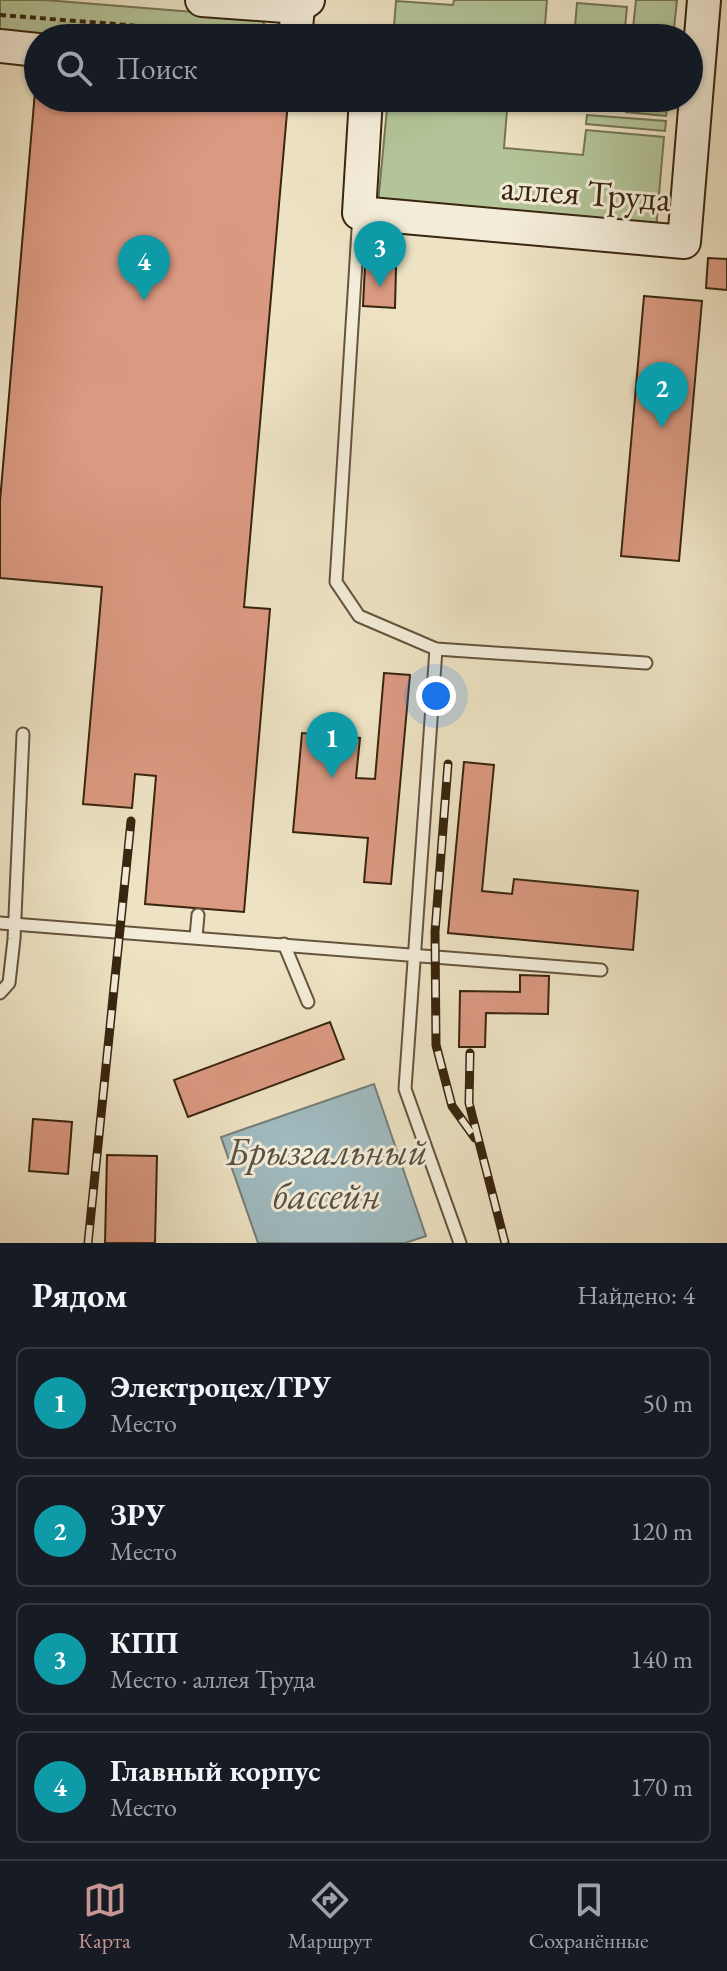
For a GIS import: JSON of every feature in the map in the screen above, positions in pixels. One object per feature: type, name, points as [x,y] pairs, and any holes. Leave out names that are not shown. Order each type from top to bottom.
[{"type":"street","points":[[202,0],[257,13],[300,15]]},
{"type":"street","name":"аллея Труда","points":[[702,24],[704,0]]},
{"type":"street","points":[[0,46],[24,49]]},
{"type":"street","points":[[359,213],[365,112]]},
{"type":"street","name":"аллея Труда","points":[[359,213],[684,242],[695,112]]},
{"type":"lane","points":[[359,213],[336,582],[359,616],[436,649],[646,663]]},
{"type":"lane","points":[[436,649],[405,1089],[460,1243]]},
{"type":"lane","points":[[0,993],[9,983],[15,924],[23,734]]},
{"type":"lane","points":[[196,937],[198,915]]},
{"type":"lane","points":[[0,923],[601,970]]},
{"type":"lane","points":[[284,944],[308,1002]]},
{"type":"path","points":[[0,15],[257,13]]},
{"type":"green space","points":[[0,0],[45,0],[257,17],[264,24],[24,24],[24,33],[0,31]]},
{"type":"green space","points":[[454,0],[547,0],[545,24],[394,24],[396,1],[453,5]]},
{"type":"green space","points":[[636,0],[677,0],[674,24],[633,24]]},
{"type":"green space","points":[[577,3],[627,7],[625,24],[575,24]]},
{"type":"green space","points":[[387,112],[507,112],[504,148],[583,155],[586,130],[664,137],[656,229],[378,204]]},
{"type":"green space","points":[[626,112],[666,112],[666,116]]},
{"type":"green space","points":[[587,115],[666,121],[665,131],[586,124]]},
{"type":"water","name":"Брызгальный бассейн","points":[[374,1084],[426,1236],[405,1243],[258,1243],[221,1137]]},
{"type":"building","points":[[33,112],[287,112],[244,607],[270,609],[244,912],[145,904],[156,776],[135,774],[132,808],[83,804],[102,587],[0,578],[0,501]]},
{"type":"building","points":[[708,258],[727,259],[727,290],[706,288]]},
{"type":"building","points":[[365,266],[396,268],[395,308],[363,306]]},
{"type":"building","points":[[644,296],[702,301],[679,561],[621,556]]},
{"type":"building","points":[[384,673],[410,675],[391,884],[364,882],[368,838],[293,832],[302,733],[360,738],[356,778],[375,779]]},
{"type":"building","points":[[464,762],[494,765],[482,891],[512,894],[514,879],[638,891],[633,950],[448,933]]},
{"type":"building","points":[[520,975],[549,976],[548,1014],[486,1013],[485,1047],[459,1047],[460,991],[520,992]]},
{"type":"building","points":[[330,1022],[344,1059],[188,1117],[174,1080]]},
{"type":"building","points":[[33,1119],[72,1122],[68,1174],[29,1171]]},
{"type":"building","points":[[107,1155],[157,1156],[155,1243],[105,1243]]},
{"type":"railway","points":[[448,764],[435,932],[436,1045],[452,1106],[475,1138]]},
{"type":"railway","points":[[88,1243],[131,821]]},
{"type":"railway","points":[[470,1053],[469,1103],[505,1243]]},
{"type":"place","name":"КПП","points":[[380,287]]},
{"type":"place","name":"Главный корпус","points":[[144,301]]},
{"type":"place","name":"ЗРУ","points":[[662,428]]},
{"type":"place","name":"Электроцех/ГРУ","points":[[332,778]]}]
